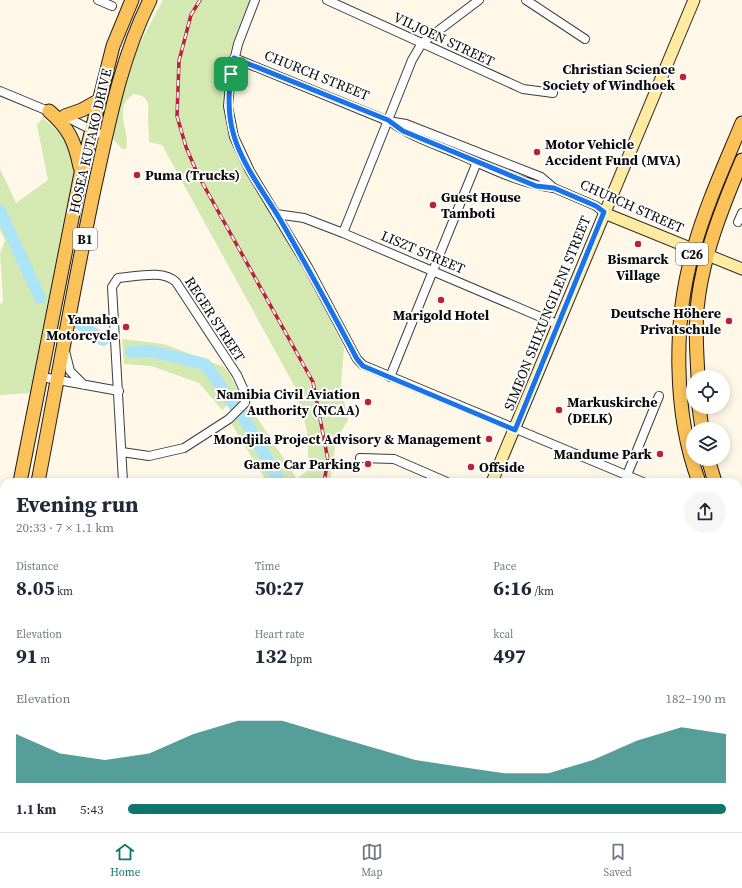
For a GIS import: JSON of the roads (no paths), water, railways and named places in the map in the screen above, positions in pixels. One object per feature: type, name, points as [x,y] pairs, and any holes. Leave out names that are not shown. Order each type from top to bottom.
[{"type":"main road","name":"HOSEA KUTAKO DRIVE","points":[[21,478],[42,377],[81,173],[98,100],[113,46],[132,0]]},
{"type":"main road","name":"HOSEA KUTAKO DRIVE","points":[[39,478],[106,137],[124,65],[133,37],[150,0]]},
{"type":"main road","points":[[65,116],[82,110],[98,100]]},
{"type":"main road","points":[[49,111],[63,124],[76,145],[81,173]]},
{"type":"main road","name":"C26","points":[[698,478],[684,420],[680,382],[681,327],[685,289],[693,249],[711,194],[742,123]]},
{"type":"main road","name":"C26","points":[[698,370],[697,310],[707,255],[718,218],[742,160]]},
{"type":"main road","points":[[710,466],[714,478]]},
{"type":"street","points":[[98,0],[112,6]]},
{"type":"street","points":[[255,0],[234,58],[230,79],[228,106],[234,137],[250,171],[308,267],[357,359],[363,366],[634,478]]},
{"type":"street","name":"VILJOEN STREET","points":[[327,0],[523,88],[553,93]]},
{"type":"street","points":[[343,233],[388,120],[404,75],[422,43],[479,0]]},
{"type":"street","points":[[526,0],[585,39]]},
{"type":"street","name":"SIMEON SHIXUNGILENI STREET","points":[[494,478],[694,0]]},
{"type":"street","name":"CHURCH STREET","points":[[234,58],[388,120],[406,124],[541,177],[554,188]]},
{"type":"street","points":[[0,91],[65,116],[106,137]]},
{"type":"street","name":"CHURCH STREET","points":[[388,120],[403,131],[536,186],[554,188],[596,206],[604,212],[742,269]]},
{"type":"street","points":[[390,377],[477,162]]},
{"type":"street","points":[[738,222],[742,213]]},
{"type":"street","name":"LISZT STREET","points":[[276,214],[304,218],[343,233],[434,270],[557,324]]},
{"type":"street","name":"REGER STREET","points":[[122,452],[148,456],[184,448],[229,419],[241,410],[245,403],[246,395],[237,375],[176,282],[170,277],[161,275],[118,278],[113,284],[123,478]]},
{"type":"street","points":[[64,344],[70,371],[85,385]]},
{"type":"street","points":[[42,377],[119,391]]},
{"type":"street","points":[[628,475],[659,396]]},
{"type":"street","points":[[360,458],[394,459],[438,478]]},
{"type":"waterway","points":[[0,211],[40,298]]},
{"type":"waterway","points":[[77,322],[103,340]]},
{"type":"waterway","points":[[131,352],[150,351],[205,364],[246,422],[278,478]]},
{"type":"railway","points":[[200,0],[191,15],[179,61],[177,116],[186,147],[198,175],[313,382],[328,460],[325,478]]},
{"type":"place","name":"Christian Science Society of Windhoek","points":[[683,77]]},
{"type":"place","name":"Motor Vehicle Accident Fund (MVA)","points":[[537,152]]},
{"type":"place","name":"Puma (Trucks)","points":[[137,175]]},
{"type":"place","name":"Guest House Tamboti","points":[[433,205]]},
{"type":"place","name":"Bismarck Village","points":[[638,244]]},
{"type":"place","name":"Marigold Hotel","points":[[441,300]]},
{"type":"place","name":"Deutsche Höhere Privatschule","points":[[729,321]]},
{"type":"place","name":"Yamaha Motorcycle","points":[[126,327]]},
{"type":"place","name":"Namibia Civil Aviation Authority (NCAA)","points":[[368,402]]},
{"type":"place","name":"Markuskirche (DELK)","points":[[559,410]]},
{"type":"place","name":"Mondjila Project Advisory & Management","points":[[489,439]]},
{"type":"place","name":"Mandume Park","points":[[660,454]]},
{"type":"place","name":"Game Car Parking","points":[[368,464]]},
{"type":"place","name":"Offside","points":[[471,467]]}]
